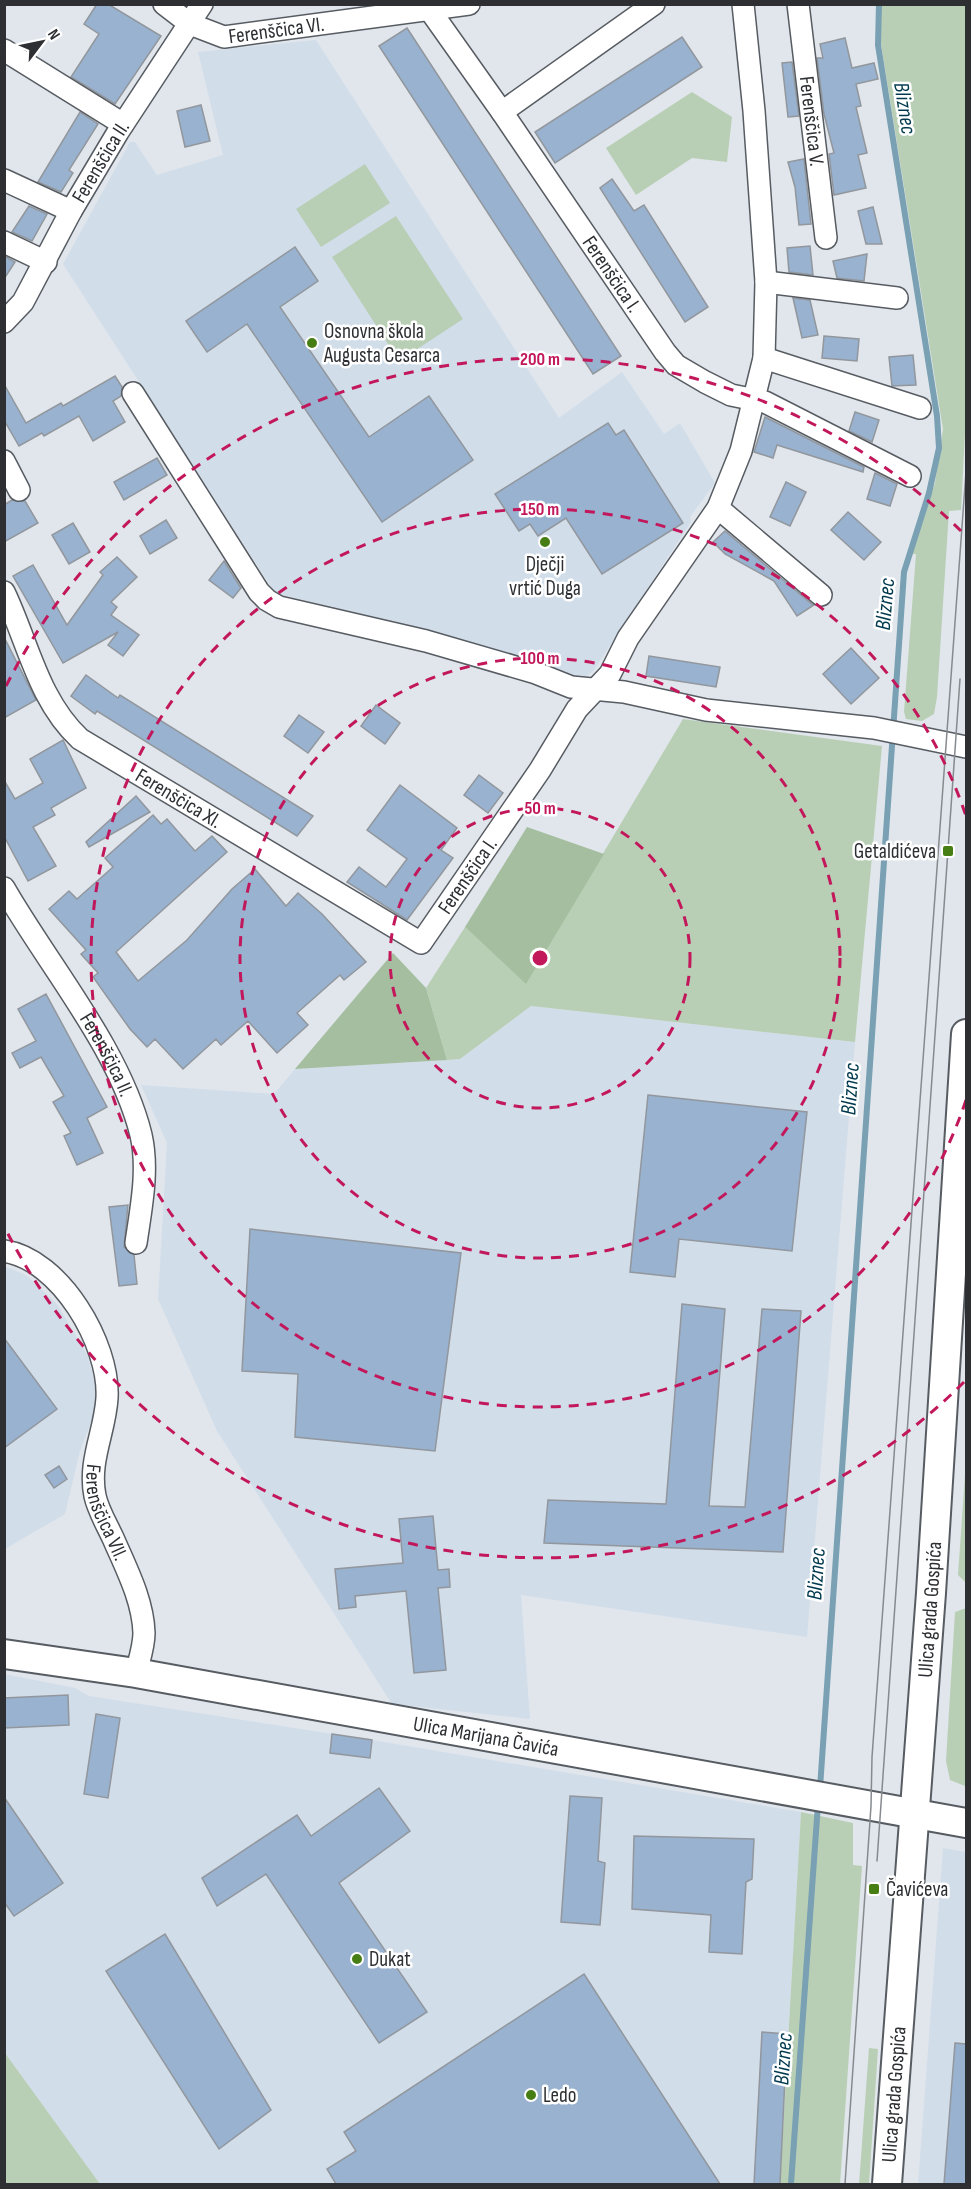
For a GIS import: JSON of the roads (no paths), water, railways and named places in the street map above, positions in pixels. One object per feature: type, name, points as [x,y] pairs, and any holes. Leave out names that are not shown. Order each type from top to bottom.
[{"type":"street","name":"Ferenščica VI.","points":[[164,4],[190,24],[224,37],[469,4]]},
{"type":"street","name":"Ferenščica II.","points":[[4,322],[23,302],[71,211],[123,124],[202,4]]},
{"type":"street","points":[[502,112],[654,4]]},
{"type":"street","name":"Ferenščica I.","points":[[421,943],[540,770],[577,709],[610,674],[628,638],[714,513],[741,451],[764,358],[766,282],[754,111],[743,4]]},
{"type":"street","name":"Ferenščica V.","points":[[798,4],[818,155],[826,238]]},
{"type":"street","name":"Ferenščica I.","points":[[429,9],[502,112],[664,352],[676,365],[731,395],[765,402],[910,477]]},
{"type":"street","points":[[4,50],[123,124]]},
{"type":"street","points":[[4,180],[71,211]]},
{"type":"street","points":[[4,242],[46,262]]},
{"type":"street","points":[[766,282],[897,298]]},
{"type":"street","points":[[764,358],[920,408]]},
{"type":"street","points":[[133,393],[267,600],[290,611],[426,641],[536,673],[571,687],[624,692],[706,710],[874,728],[918,735],[966,747]]},
{"type":"street","points":[[4,461],[19,490]]},
{"type":"street","points":[[714,513],[821,595]]},
{"type":"street","name":"Ferenščica XI.","points":[[4,592],[43,688],[68,728],[80,739],[421,943]]},
{"type":"street","name":"Ferenščica II.","points":[[4,888],[31,935],[85,1016],[126,1090],[141,1136],[144,1173],[136,1243]]},
{"type":"street","name":"Ulica grada Gospića","points":[[886,2184],[931,1593],[966,1034]]},
{"type":"street","name":"Ferenščica VII.","points":[[4,1251],[29,1257],[57,1280],[87,1324],[98,1348],[107,1395],[92,1480],[96,1499],[140,1608],[144,1634],[136,1673]]},
{"type":"street","name":"Ulica Marijana Čavića","points":[[4,1654],[136,1673],[966,1822]]},
{"type":"waterway","name":"Bliznec","points":[[820,1788],[904,572],[929,493],[939,448],[937,416],[878,45],[879,4]]},
{"type":"waterway","name":"Bliznec","points":[[791,2184],[818,1804]]},
{"type":"tram line","points":[[845,2184],[871,1806],[872,1757],[966,472]]},
{"type":"tram line","points":[[877,1861],[960,679]]},
{"type":"place","name":"Osnovna škola Augusta Cesarca","points":[[312,343]]},
{"type":"place","name":"Dječji vrtić Duga","points":[[545,542]]},
{"type":"place","name":"Getaldićeva","points":[[948,851]]},
{"type":"place","name":"Čavićeva","points":[[874,1889]]},
{"type":"place","name":"Dukat","points":[[357,1959]]},
{"type":"place","name":"Ledo","points":[[531,2095]]}]
